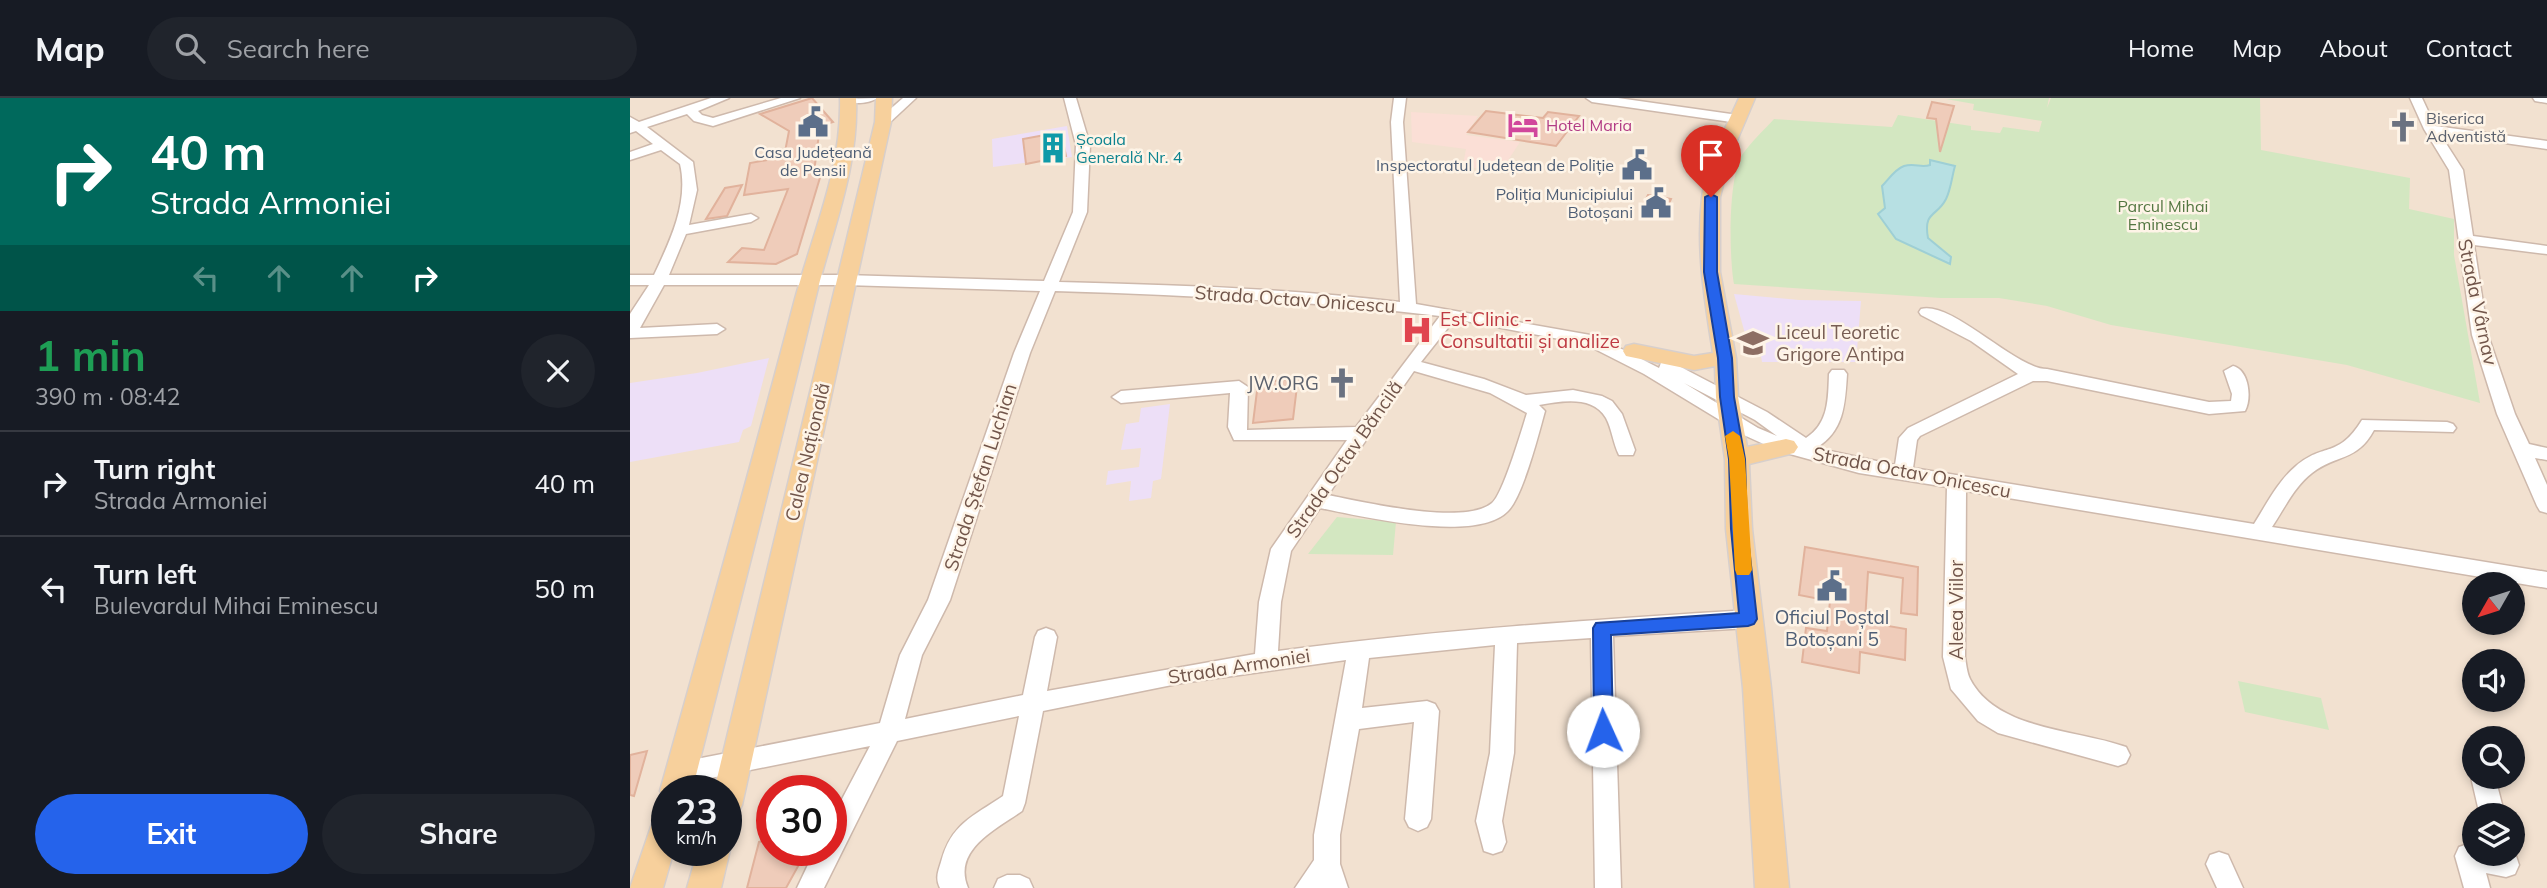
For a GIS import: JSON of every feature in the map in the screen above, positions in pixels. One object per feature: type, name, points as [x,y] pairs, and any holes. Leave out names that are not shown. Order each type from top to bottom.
[{"type":"main road","name":"Calea Națională","points":[[734,775],[883,122],[884,98]]},
{"type":"main road","points":[[1747,98],[1722,157],[1711,197],[1710,272],[1725,358],[1728,408],[1737,459],[1739,529],[1757,688],[1772,888]]},
{"type":"main road","name":"Calea Națională","points":[[680,775],[810,280],[844,165],[850,128],[848,99]]},
{"type":"main road","points":[[1634,351],[1694,363],[1725,358]]},
{"type":"main road","points":[[1737,459],[1760,451],[1796,447]]},
{"type":"main road","points":[[646,888],[653,866]]},
{"type":"main road","points":[[704,888],[710,866]]},
{"type":"street","points":[[632,125],[723,98]]},
{"type":"street","points":[[689,109],[698,118],[713,122],[794,98]]},
{"type":"street","points":[[848,99],[871,98]]},
{"type":"street","points":[[883,122],[911,98]]},
{"type":"street","name":"Strada Ștefan Luchian","points":[[847,814],[888,733],[912,655],[939,600],[1005,399],[1080,210],[1083,145],[1070,98]]},
{"type":"street","points":[[1401,98],[1397,122],[1408,307]]},
{"type":"street","points":[[1592,98],[1738,119]]},
{"type":"street","points":[[2539,98],[2547,99]]},
{"type":"street","name":"Strada Vârnav","points":[[2413,100],[2456,170],[2480,335],[2520,449],[2547,506]]},
{"type":"street","points":[[744,114],[755,124]]},
{"type":"street","points":[[632,125],[686,162],[691,171],[681,231],[659,280],[631,329],[717,329]]},
{"type":"street","points":[[2430,129],[2547,145]]},
{"type":"street","points":[[630,156],[663,145]]},
{"type":"street","points":[[681,231],[751,218]]},
{"type":"street","points":[[2464,239],[2547,250]]},
{"type":"street","name":"Strada Octav Onicescu","points":[[630,280],[845,279],[1051,285],[1274,295],[1451,313],[1590,340],[1728,408],[1796,447],[1831,458],[1903,474],[2547,580]]},
{"type":"street","name":"Strada Octav Băncilă","points":[[1266,660],[1270,602],[1281,549],[1451,313]]},
{"type":"street","points":[[1927,313],[1977,337],[2030,375]]},
{"type":"street","points":[[1590,340],[1634,351],[1728,408]]},
{"type":"street","points":[[1412,365],[1526,401],[1564,395],[1599,400],[1612,413],[1626,450]]},
{"type":"street","points":[[1903,474],[1908,438],[1914,432],[2030,375],[2047,375],[2208,408],[2239,407],[2241,394],[2233,371]]},
{"type":"street","points":[[1796,447],[1819,439],[1835,421],[1838,374]]},
{"type":"street","points":[[1121,397],[1239,387],[1237,427],[1240,436],[1363,433]]},
{"type":"street","points":[[1316,500],[1404,517],[1464,520],[1489,515],[1502,506],[1531,432],[1536,411],[1526,401]]},
{"type":"street","points":[[2258,533],[2302,470],[2347,452],[2361,440],[2368,424],[2447,428]]},
{"type":"street","points":[[2520,449],[2547,454]]},
{"type":"street","name":"Aleea Viilor","points":[[1956,483],[1958,510],[1954,657],[1959,682],[1986,714],[2006,726],[2118,755]]},
{"type":"street","name":"Strada Armoniei","points":[[698,775],[737,761],[1266,660],[1506,636],[1748,619]]},
{"type":"street","points":[[1602,628],[1608,888]]},
{"type":"street","points":[[1493,842],[1489,821],[1502,753],[1506,636]]},
{"type":"street","points":[[955,888],[949,880],[958,845],[1013,803],[1046,637]]},
{"type":"street","points":[[1308,888],[1331,876],[1327,835],[1349,720],[1359,649]]},
{"type":"street","points":[[1349,720],[1427,711],[1418,819]]},
{"type":"street","points":[[2219,864],[2230,888]]},
{"type":"street","name":"Strada Ștefan Luchian","points":[[810,888],[821,866]]},
{"type":"street","points":[[2471,866],[2477,888]]},
{"type":"street","points":[[1007,888],[1020,888]]},
{"type":"shaded area","points":[[630,98],[2547,98],[2547,888],[630,888]]},
{"type":"shaded area","points":[[1411,112],[1478,116],[1466,135],[1520,142],[1501,171],[1463,165],[1466,149],[1412,142]]},
{"type":"shaded area","name":"Școala Generală Nr. 4","points":[[1067,126],[1072,157],[993,167],[992,139]]},
{"type":"shaded area","points":[[1734,294],[1799,300],[1861,301],[1856,362],[1762,362],[1760,350],[1749,348]]},
{"type":"shaded area","points":[[769,358],[751,426],[743,430],[739,442],[630,462],[630,383]]},
{"type":"shaded area","points":[[1170,404],[1161,479],[1153,481],[1151,498],[1129,501],[1131,481],[1106,485],[1108,471],[1139,467],[1141,448],[1121,450],[1126,424],[1139,422],[1141,408]]},
{"type":"green space","name":"Parcul Mihai Eminescu","points":[[2049,98],[2047,108],[2051,98],[2260,98],[2261,150],[2410,178],[2409,209],[2454,219],[2454,255],[2480,403],[2347,365],[2111,325],[2047,306],[1999,298],[1941,298],[1734,284],[1731,218],[1737,166],[1742,155],[1774,119],[1892,127],[1898,115],[1971,126],[1971,130],[2000,133],[2003,127],[2039,132],[2042,121],[1973,110],[1974,104],[1946,99]]},
{"type":"green space","points":[[1337,517],[1396,522],[1393,555],[1308,554]]},
{"type":"green space","points":[[2238,681],[2321,698],[2329,730],[2245,712]]},
{"type":"water","points":[[1930,160],[1955,166],[1946,199],[1927,223],[1928,238],[1951,257],[1950,264],[1896,239],[1878,214],[1885,208],[1882,186],[1892,175],[1904,166],[1930,165]]},
{"type":"building","points":[[812,98],[833,122],[820,126],[814,172],[822,171],[797,254],[776,264],[728,262],[742,248],[764,250],[788,189],[744,195],[750,163],[784,157],[789,131],[760,114]]},
{"type":"building","points":[[1932,102],[1954,106],[1940,152],[1936,119],[1927,118]]},
{"type":"building","name":"Hotel Maria","points":[[1486,111],[1543,118],[1548,112],[1579,116],[1556,146],[1468,132]]},
{"type":"building","name":"Școala Generală Nr. 4","points":[[1061,132],[1066,156],[1026,164],[1023,139]]},
{"type":"building","points":[[742,185],[727,216],[706,219],[725,188]]},
{"type":"building","name":"Poliția Municipiului Botoșani","points":[[1648,195],[1671,199],[1665,212],[1641,208]]},
{"type":"building","points":[[1298,378],[1293,419],[1253,423],[1258,383]]},
{"type":"building","points":[[1805,547],[1918,567],[1917,615],[1901,613],[1903,578],[1868,572],[1865,622],[1906,629],[1905,660],[1860,652],[1859,673],[1802,662],[1806,628],[1827,631],[1830,601],[1799,595]]},
{"type":"building","points":[[647,751],[634,796],[630,795],[630,755]]},
{"type":"building","points":[[756,854],[756,866],[798,866],[786,888],[747,888]]},
{"type":"slow traffic","points":[[1733,436],[1737,459],[1743,570]]},
{"type":"place","name":"Casa Județeană de Pensii","points":[[813,122]]},
{"type":"place","name":"Hotel Maria","points":[[1523,125]]},
{"type":"place","name":"Biserica Adventistă","points":[[2403,127]]},
{"type":"place","name":"Școala Generală Nr. 4","points":[[1053,148]]},
{"type":"place","name":"Inspectoratul Județean de Poliție","points":[[1637,165]]},
{"type":"place","name":"Poliția Municipiului Botoșani","points":[[1656,203]]},
{"type":"place","name":"Est Clinic - Consultatii și analize","points":[[1417,330]]},
{"type":"place","name":"Liceul Teoretic Grigore Antipa","points":[[1753,343]]},
{"type":"place","name":"JW.ORG","points":[[1342,383]]},
{"type":"place","name":"Oficiul Poștal Botoșani 5","points":[[1832,586]]},
{"type":"route","points":[[1603,731],[1602,628],[1748,619],[1739,529],[1737,459],[1727,397],[1725,358],[1710,272],[1711,197]]}]
